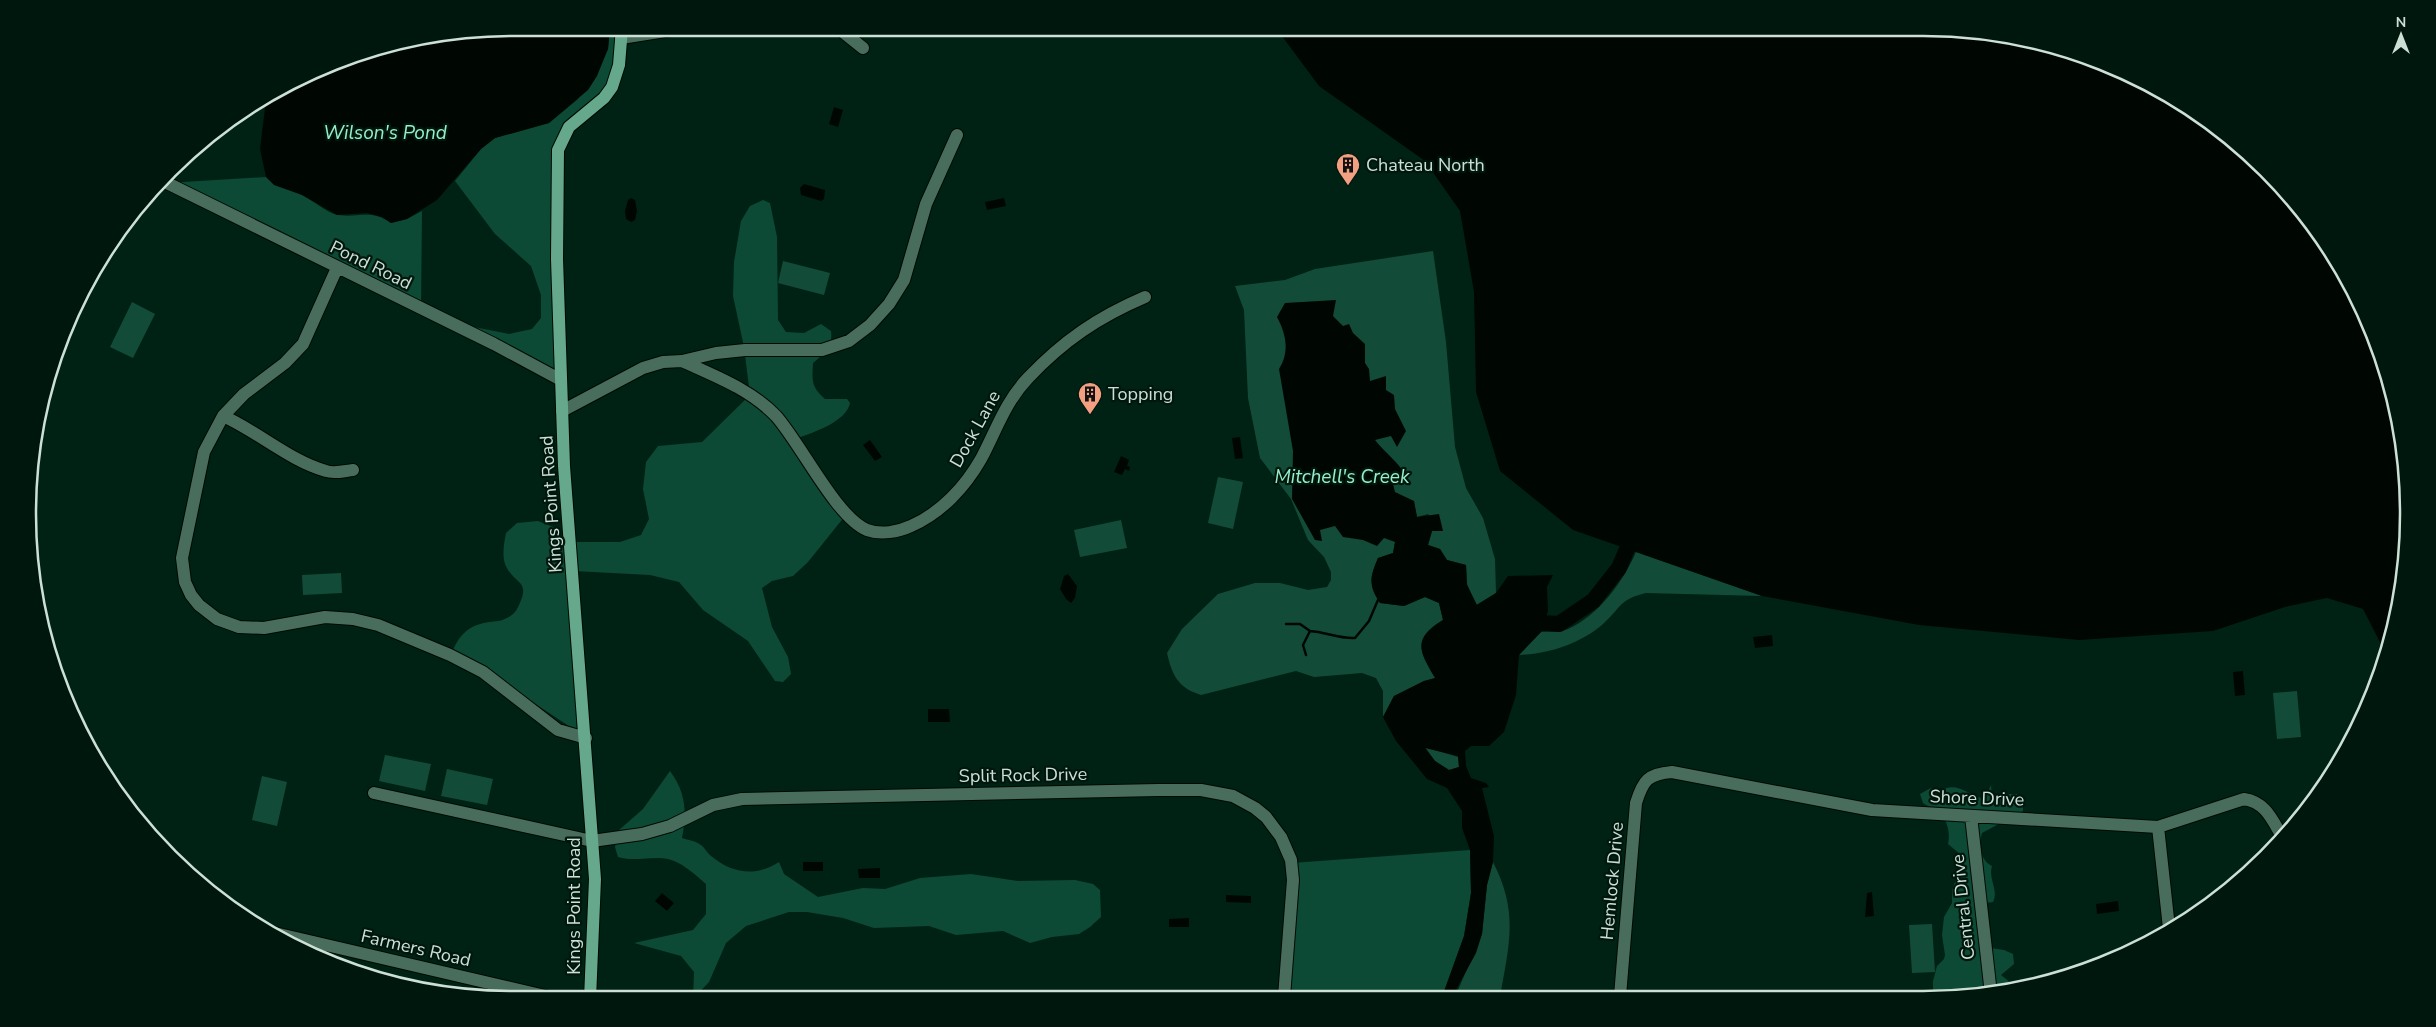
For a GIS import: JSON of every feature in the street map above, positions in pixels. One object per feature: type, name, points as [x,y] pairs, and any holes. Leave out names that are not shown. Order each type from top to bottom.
[{"type":"main road","name":"Kings Point Road","points":[[590,991],[595,900],[586,738],[564,466],[557,259],[558,150],[569,127],[604,98],[612,87],[619,65],[622,36]]},
{"type":"street","points":[[848,36],[863,48]]},
{"type":"street","points":[[562,411],[643,368],[663,362],[682,361],[716,353],[745,350],[822,350],[848,342],[870,325],[890,304],[904,280],[926,204],[957,135]]},
{"type":"street","name":"Pond Road","points":[[169,184],[494,344],[561,380]]},
{"type":"street","points":[[337,268],[303,344],[285,363],[244,394],[224,416],[204,452],[182,558],[185,582],[191,596],[217,619],[239,627],[264,628],[325,617],[353,619],[378,625],[450,655],[483,672],[504,686],[558,730],[586,738]]},
{"type":"street","name":"Dock Lane","points":[[682,361],[737,387],[762,403],[786,428],[846,515],[868,530],[890,532],[905,529],[921,522],[953,497],[981,459],[1011,398],[1049,358],[1091,323],[1145,297]]},
{"type":"street","points":[[224,416],[244,425],[270,444],[325,471],[353,470]]},
{"type":"street","name":"Shore Drive","points":[[1654,775],[1672,772],[1872,810],[2158,827],[2244,800],[2256,802],[2264,807],[2279,831]]},
{"type":"street","name":"Hemlock Drive","points":[[1620,991],[1636,803],[1645,781],[1654,775]]},
{"type":"street","name":"Split Rock Drive","points":[[592,841],[642,834],[670,826],[713,805],[742,799],[1158,790],[1218,791],[1245,801],[1266,818],[1281,837],[1291,860],[1293,880],[1284,991]]},
{"type":"street","points":[[374,793],[592,841]]},
{"type":"street","name":"Central Drive","points":[[1972,816],[1989,986]]},
{"type":"street","points":[[2158,827],[2168,922]]},
{"type":"street","name":"Farmers Road","points":[[294,937],[524,991]]},
{"type":"green space","points":[[609,36],[621,36],[612,87],[561,140],[561,380],[449,322],[509,334],[532,329],[541,318],[541,295],[531,266],[495,234],[455,181],[481,149],[495,138],[549,123],[578,99],[608,49]]},
{"type":"green space","points":[[266,177],[270,181],[299,193],[338,215],[371,215],[391,223],[407,219],[422,211],[421,309],[169,184]]},
{"type":"green space","points":[[763,200],[770,203],[777,237],[778,320],[786,332],[804,333],[821,324],[831,331],[829,346],[813,363],[813,383],[817,391],[825,399],[847,399],[850,403],[847,410],[836,421],[798,438],[849,511],[808,562],[793,576],[772,581],[762,588],[772,627],[788,657],[791,674],[783,682],[775,681],[748,641],[703,610],[679,582],[650,575],[574,571],[571,542],[620,542],[641,535],[649,519],[643,489],[646,462],[658,446],[702,442],[750,395],[744,347],[733,296],[734,262],[741,221],[750,206]]},
{"type":"green space","points":[[1433,251],[1446,342],[1455,447],[1466,488],[1483,518],[1495,559],[1496,593],[1476,605],[1467,584],[1466,565],[1447,560],[1440,549],[1428,545],[1432,531],[1442,531],[1428,514],[1417,517],[1414,502],[1395,542],[1393,553],[1378,558],[1373,571],[1372,586],[1380,603],[1404,606],[1425,597],[1439,603],[1443,620],[1426,633],[1422,646],[1426,660],[1436,678],[1424,681],[1394,696],[1383,717],[1383,691],[1376,678],[1362,673],[1314,677],[1296,671],[1201,695],[1187,689],[1177,680],[1167,653],[1182,629],[1218,594],[1255,583],[1280,583],[1308,590],[1327,587],[1331,580],[1331,572],[1324,557],[1308,540],[1291,499],[1260,458],[1248,398],[1244,310],[1235,286],[1285,280],[1315,269]]},
{"type":"green space","points":[[783,261],[830,273],[824,295],[778,283]]},
{"type":"green space","points":[[132,302],[155,314],[133,358],[110,347]]},
{"type":"green space","points":[[1218,477],[1243,482],[1233,529],[1208,523]]},
{"type":"green space","points":[[1121,520],[1127,548],[1080,557],[1074,530]]},
{"type":"green space","points":[[538,521],[553,527],[567,543],[578,732],[453,650],[461,636],[471,628],[483,623],[503,620],[516,611],[523,587],[505,564],[503,552],[506,533],[517,523]]},
{"type":"green space","points":[[1636,552],[1762,596],[1646,593],[1637,595],[1625,601],[1603,624],[1584,637],[1563,647],[1541,653],[1519,655],[1541,632],[1568,629],[1590,615],[1617,586]]},
{"type":"green space","points":[[341,573],[342,593],[303,595],[302,575]]},
{"type":"green space","points":[[2297,691],[2301,737],[2277,739],[2273,693]]},
{"type":"green space","points":[[1425,747],[1458,757],[1459,767],[1449,770],[1435,761]]},
{"type":"green space","points":[[385,755],[431,764],[425,791],[379,781]]},
{"type":"green space","points":[[447,769],[493,779],[487,805],[441,796]]},
{"type":"green space","points":[[670,771],[679,787],[684,803],[682,838],[699,844],[719,862],[736,870],[762,870],[779,862],[784,874],[818,897],[863,888],[885,889],[920,878],[971,874],[1018,881],[1075,880],[1093,884],[1100,890],[1101,917],[1079,934],[1052,937],[1030,943],[1003,931],[956,935],[929,926],[874,928],[843,918],[807,912],[789,912],[746,926],[726,943],[709,982],[701,991],[693,991],[694,972],[681,956],[634,943],[693,930],[706,914],[706,884],[684,866],[665,858],[633,859],[618,857],[615,847],[619,830],[643,809]]},
{"type":"green space","points":[[262,776],[287,782],[277,826],[252,820]]},
{"type":"green space","points":[[1991,785],[1992,798],[2002,794],[2017,794],[2023,802],[2023,811],[1982,833],[1981,842],[1981,852],[1985,860],[1992,866],[1991,875],[1995,893],[1993,902],[1986,903],[1984,947],[2004,950],[2013,954],[2014,964],[2001,975],[2011,983],[1985,987],[1933,991],[1933,981],[1937,966],[1944,959],[1945,955],[1942,935],[1944,917],[1952,903],[1952,890],[1959,872],[1960,854],[1948,844],[1948,828],[1941,814],[1923,803],[1920,794],[1931,788],[1939,791],[1951,787],[1961,789],[1981,798],[1986,796]]},
{"type":"green space","points":[[1470,850],[1471,893],[1464,936],[1444,991],[1284,991],[1292,863]]},
{"type":"green space","points":[[1493,862],[1506,897],[1510,929],[1501,991],[1458,991],[1482,934],[1487,885]]},
{"type":"green space","points":[[1932,924],[1935,972],[1912,973],[1909,925]]},
{"type":"water","name":"Wilson's Pond","points":[[609,36],[608,49],[597,76],[588,90],[549,123],[495,138],[481,149],[437,200],[407,219],[391,223],[382,217],[367,213],[337,215],[302,195],[274,185],[266,177],[260,149],[265,108],[275,100],[302,85],[331,73],[360,62],[420,45],[482,37]]},
{"type":"water","points":[[1282,36],[1954,37],[2016,45],[2046,53],[2076,62],[2134,85],[2188,117],[2213,135],[2260,176],[2301,223],[2319,248],[2351,302],[2374,360],[2391,420],[2399,482],[2400,514],[2396,576],[2391,607],[2381,644],[2363,609],[2327,598],[2285,607],[2213,631],[2079,640],[1919,625],[1762,596],[1573,530],[1500,471],[1476,392],[1474,292],[1460,211],[1425,161],[1319,86]]},
{"type":"water","points":[[834,107],[843,110],[838,127],[829,124]]},
{"type":"water","points":[[804,184],[825,190],[824,199],[821,201],[801,195],[800,188]]},
{"type":"water","points":[[631,198],[635,200],[637,211],[635,220],[631,222],[626,219],[625,211],[628,200]]},
{"type":"water","points":[[1004,198],[1006,206],[987,210],[985,202]]},
{"type":"water","name":"Mitchell's Creek","points":[[1336,300],[1333,316],[1343,326],[1349,324],[1353,333],[1365,344],[1365,363],[1369,369],[1370,381],[1386,376],[1386,390],[1394,395],[1395,409],[1406,431],[1397,447],[1391,436],[1375,440],[1407,478],[1393,484],[1395,492],[1414,501],[1417,517],[1439,514],[1443,531],[1432,531],[1428,545],[1440,549],[1447,560],[1466,565],[1467,585],[1477,605],[1496,593],[1508,576],[1553,575],[1547,587],[1548,611],[1541,632],[1519,655],[1516,695],[1504,732],[1489,746],[1471,746],[1465,751],[1466,766],[1471,778],[1486,783],[1489,787],[1482,788],[1494,836],[1493,862],[1487,885],[1482,934],[1476,953],[1456,991],[1444,991],[1464,936],[1471,893],[1470,850],[1462,828],[1462,811],[1447,788],[1427,779],[1396,741],[1383,717],[1394,696],[1424,681],[1435,678],[1425,660],[1421,646],[1426,633],[1443,620],[1439,603],[1425,597],[1404,606],[1380,603],[1372,585],[1373,570],[1378,558],[1393,553],[1395,542],[1384,538],[1377,546],[1363,540],[1343,537],[1335,526],[1320,530],[1322,541],[1315,540],[1292,499],[1293,451],[1279,369],[1286,350],[1283,330],[1277,317],[1285,303]],"holes":[[[1425,748],[1458,756],[1459,767],[1449,770],[1435,761]]]},
{"type":"water","points":[[1240,437],[1243,458],[1235,459],[1232,438]]},
{"type":"water","points":[[870,440],[882,457],[875,461],[863,445]]},
{"type":"water","points":[[1121,456],[1129,460],[1127,466],[1130,467],[1129,471],[1125,469],[1122,475],[1114,472]]},
{"type":"water","points":[[1068,574],[1077,586],[1075,598],[1071,603],[1060,589],[1064,576]]},
{"type":"water","points":[[1772,635],[1773,646],[1755,648],[1753,637]]},
{"type":"water","points":[[2243,671],[2245,695],[2235,696],[2233,672]]},
{"type":"water","points":[[928,709],[949,709],[950,722],[928,722]]},
{"type":"water","points":[[803,862],[823,862],[823,871],[803,871]]},
{"type":"water","points":[[880,868],[880,878],[859,878],[858,869]]},
{"type":"water","points":[[1872,892],[1874,916],[1865,917],[1867,893]]},
{"type":"water","points":[[662,893],[674,903],[667,911],[655,901]]},
{"type":"water","points":[[1226,895],[1251,896],[1251,903],[1226,902]]},
{"type":"water","points":[[2118,901],[2119,911],[2097,914],[2096,904]]},
{"type":"water","points":[[1189,918],[1189,927],[1169,927],[1169,919]]},
{"type":"waterway","name":"Mitchell's Creek","points":[[1523,622],[1559,624],[1593,601],[1619,568],[1627,549]]},
{"type":"waterway","points":[[1306,655],[1303,645],[1310,631],[1355,638],[1369,621],[1378,600]]},
{"type":"waterway","points":[[1286,624],[1300,624],[1310,631]]},
{"type":"place","name":"Chateau North","points":[[1348,186]]},
{"type":"place","name":"Topping","points":[[1090,415]]}]
